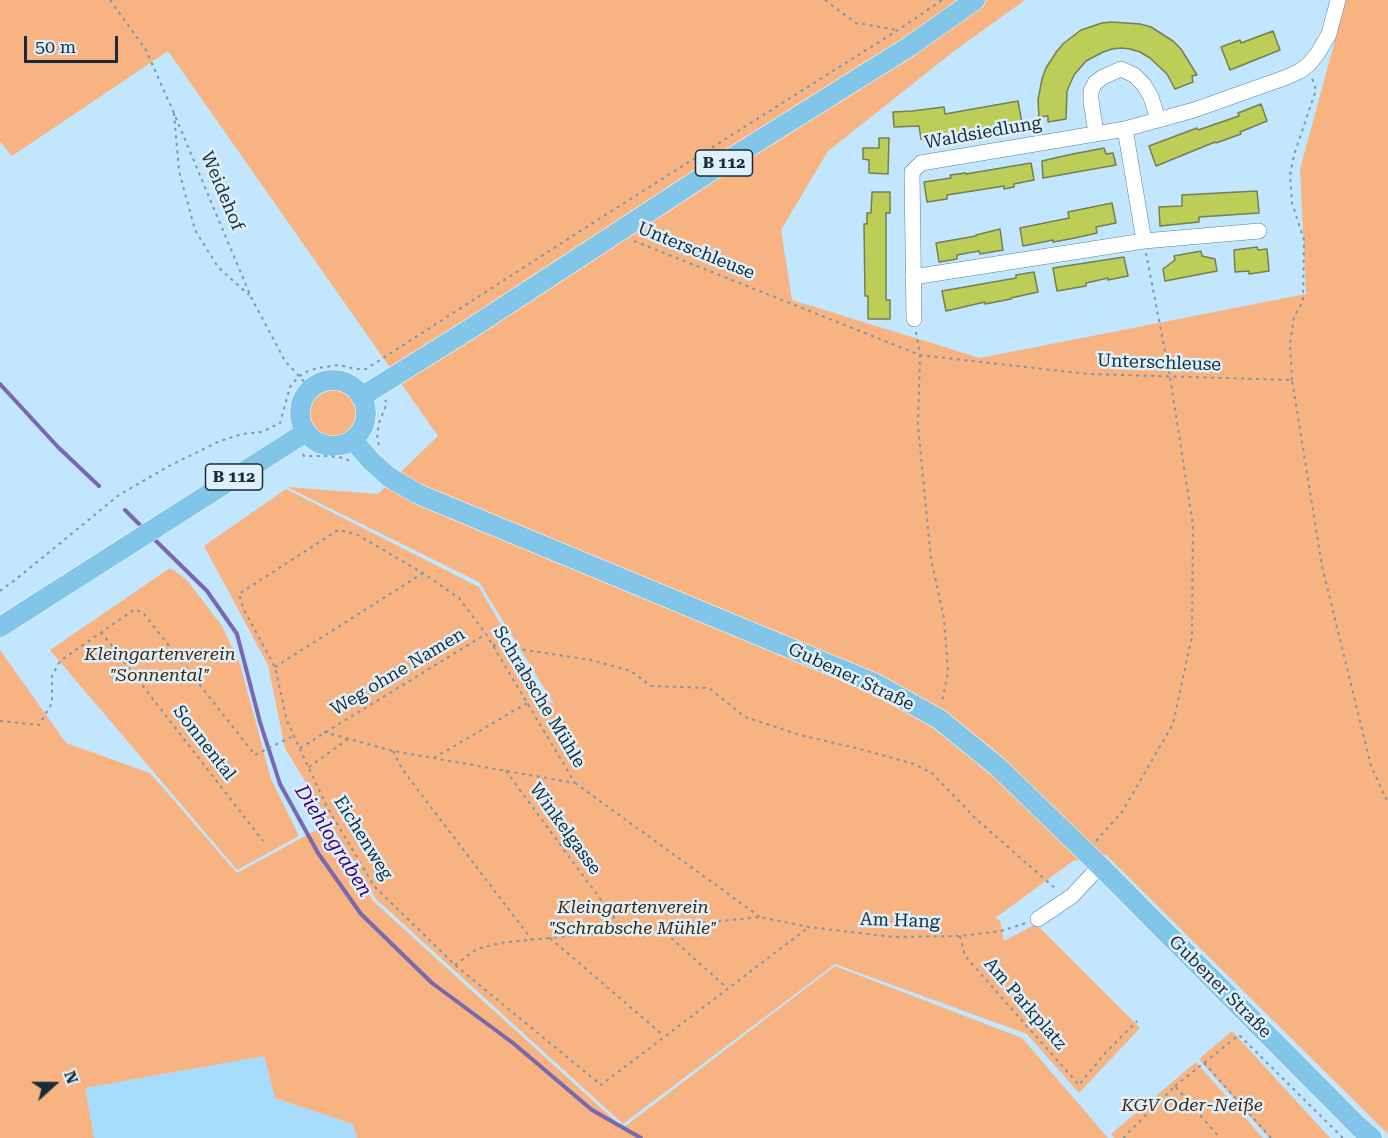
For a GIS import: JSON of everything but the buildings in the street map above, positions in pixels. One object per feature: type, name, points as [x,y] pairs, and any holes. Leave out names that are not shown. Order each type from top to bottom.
[{"type":"main road","name":"B 112","points":[[362,397],[910,46],[975,0]]},
{"type":"main road","points":[[334,381],[350,385],[362,397],[366,412],[365,421],[353,440],[332,446],[322,444],[306,432],[301,414],[306,396],[305,383],[318,385],[334,381]]},
{"type":"main road","name":"B 112","points":[[0,627],[306,432]]},
{"type":"main road","name":"Gubener Straße","points":[[353,440],[370,461],[389,477],[418,494],[873,683],[939,719],[998,767],[1372,1138]]},
{"type":"street","name":"Waldsiedlung","points":[[914,319],[912,172],[921,163],[1125,129],[1194,110],[1287,77],[1309,64],[1324,45],[1338,0]]},
{"type":"street","points":[[1096,133],[1090,100],[1091,91],[1095,83],[1103,77],[1121,69],[1134,75],[1144,85],[1151,97],[1158,120]]},
{"type":"street","points":[[1125,129],[1144,241]]},
{"type":"street","points":[[914,277],[1144,241],[1259,231]]},
{"type":"street","points":[[1038,919],[1067,899],[1093,859]]},
{"type":"path","name":"Weidehof","points":[[110,0],[146,51],[251,297],[285,361],[305,383]]},
{"type":"path","points":[[825,0],[856,22],[886,28]]},
{"type":"path","points":[[0,591],[119,495],[171,465],[220,441],[242,434],[262,432],[280,423],[290,387],[305,383],[308,371],[339,365],[366,369],[942,0]]},
{"type":"path","points":[[1309,64],[1317,90],[1294,154],[1290,175],[1292,203],[1304,240],[1303,301],[1294,317],[1290,344],[1292,381],[1322,566],[1371,766],[1388,803]]},
{"type":"path","points":[[173,111],[179,171],[195,230],[219,267],[251,297]]},
{"type":"path","name":"Unterschleuse","points":[[615,233],[920,355],[1087,374],[1292,381]]},
{"type":"path","points":[[1093,859],[1173,724],[1192,636],[1193,525],[1170,377],[1144,241]]},
{"type":"path","points":[[914,319],[920,355],[918,426],[931,559],[944,618],[948,672],[939,719]]},
{"type":"path","name":"Schrabsche Mühle","points":[[240,594],[338,530],[356,534],[423,573],[459,598],[493,645],[575,783]]},
{"type":"path","points":[[275,667],[423,573]]},
{"type":"path","name":"Eichenweg","points":[[240,594],[244,610],[275,667],[287,721],[326,805],[374,886],[455,965],[601,1085],[664,1037]]},
{"type":"path","name":"Sonnental","points":[[0,721],[39,725],[51,703],[52,676],[60,661],[135,609],[144,614],[255,755],[294,735]]},
{"type":"path","name":"Sonnental","points":[[101,633],[263,841]]},
{"type":"path","name":"Weg ohne Namen","points":[[300,748],[486,634]]},
{"type":"path","points":[[493,645],[591,660],[631,671],[651,686],[709,688],[745,717],[800,735],[914,764],[932,773],[976,819],[1067,899]]},
{"type":"path","points":[[434,758],[527,703]]},
{"type":"path","name":"Schrabsche Mühle","points":[[324,732],[393,751],[575,783]]},
{"type":"path","points":[[309,767],[348,739]]},
{"type":"path","points":[[393,751],[402,769],[532,940]]},
{"type":"path","name":"Winkelgasse","points":[[506,771],[624,932]]},
{"type":"path","points":[[575,783],[760,917]]},
{"type":"path","points":[[455,965],[477,949],[500,943],[760,917]]},
{"type":"path","name":"Am Hang","points":[[760,917],[809,927],[893,937],[960,936],[1001,931],[1038,919]]},
{"type":"path","points":[[550,938],[664,1037],[809,927]]},
{"type":"path","points":[[660,928],[728,989]]},
{"type":"path","name":"Am Parkplatz","points":[[960,936],[965,956],[1079,1085],[1106,1052],[1137,1021]]},
{"type":"path","points":[[1125,1138],[1175,1086],[1239,1035],[1343,1138]]},
{"type":"path","points":[[1204,1063],[1271,1138]]},
{"type":"path","points":[[1175,1086],[1220,1138]]},
{"type":"shaded area","points":[[264,1056],[275,1098],[353,1124],[357,1138],[94,1138],[85,1088]]},
{"type":"green space","name":"Kleingartenverein \"Schrabsche Mühle\"","points":[[0,0],[1025,0],[953,52],[828,151],[781,230],[792,300],[980,358],[1306,294],[1300,169],[1346,0],[1388,0],[1388,1134],[1106,855],[1073,861],[995,918],[1000,921],[1004,941],[1036,924],[1140,1028],[1079,1093],[1027,1034],[835,964],[623,1124],[376,899],[285,748],[268,665],[204,546],[286,489],[479,587],[545,700],[554,704],[479,582],[287,487],[378,494],[438,436],[168,51],[12,156],[0,141]]},
{"type":"green space","points":[[339,389],[352,396],[358,404],[358,424],[352,432],[344,438],[329,439],[316,432],[310,424],[309,409],[316,396],[324,390]]},
{"type":"green space","name":"Kleingartenverein \"Sonnental\"","points":[[170,568],[186,579],[222,626],[240,664],[271,779],[299,836],[237,870],[50,650]]},
{"type":"green space","points":[[0,650],[66,743],[150,773],[237,873],[327,824],[373,901],[623,1128],[835,966],[1022,1038],[1108,1138],[357,1138],[353,1124],[275,1098],[264,1056],[85,1088],[94,1138],[0,1138]]},
{"type":"green space","points":[[1232,1031],[1330,1138],[1269,1138],[1199,1059]]},
{"type":"green space","name":"KGV Oder-Neiße","points":[[1196,1062],[1263,1138],[1114,1138],[1111,1134]]},
{"type":"waterway","name":"Diehlograben","points":[[0,384],[58,447],[99,486]]},
{"type":"waterway","name":"Diehlograben","points":[[125,510],[144,529]]},
{"type":"waterway","name":"Diehlograben","points":[[153,538],[207,591],[237,634],[260,722],[280,784],[318,853],[361,914],[432,983],[513,1043],[592,1110],[641,1138]]}]
